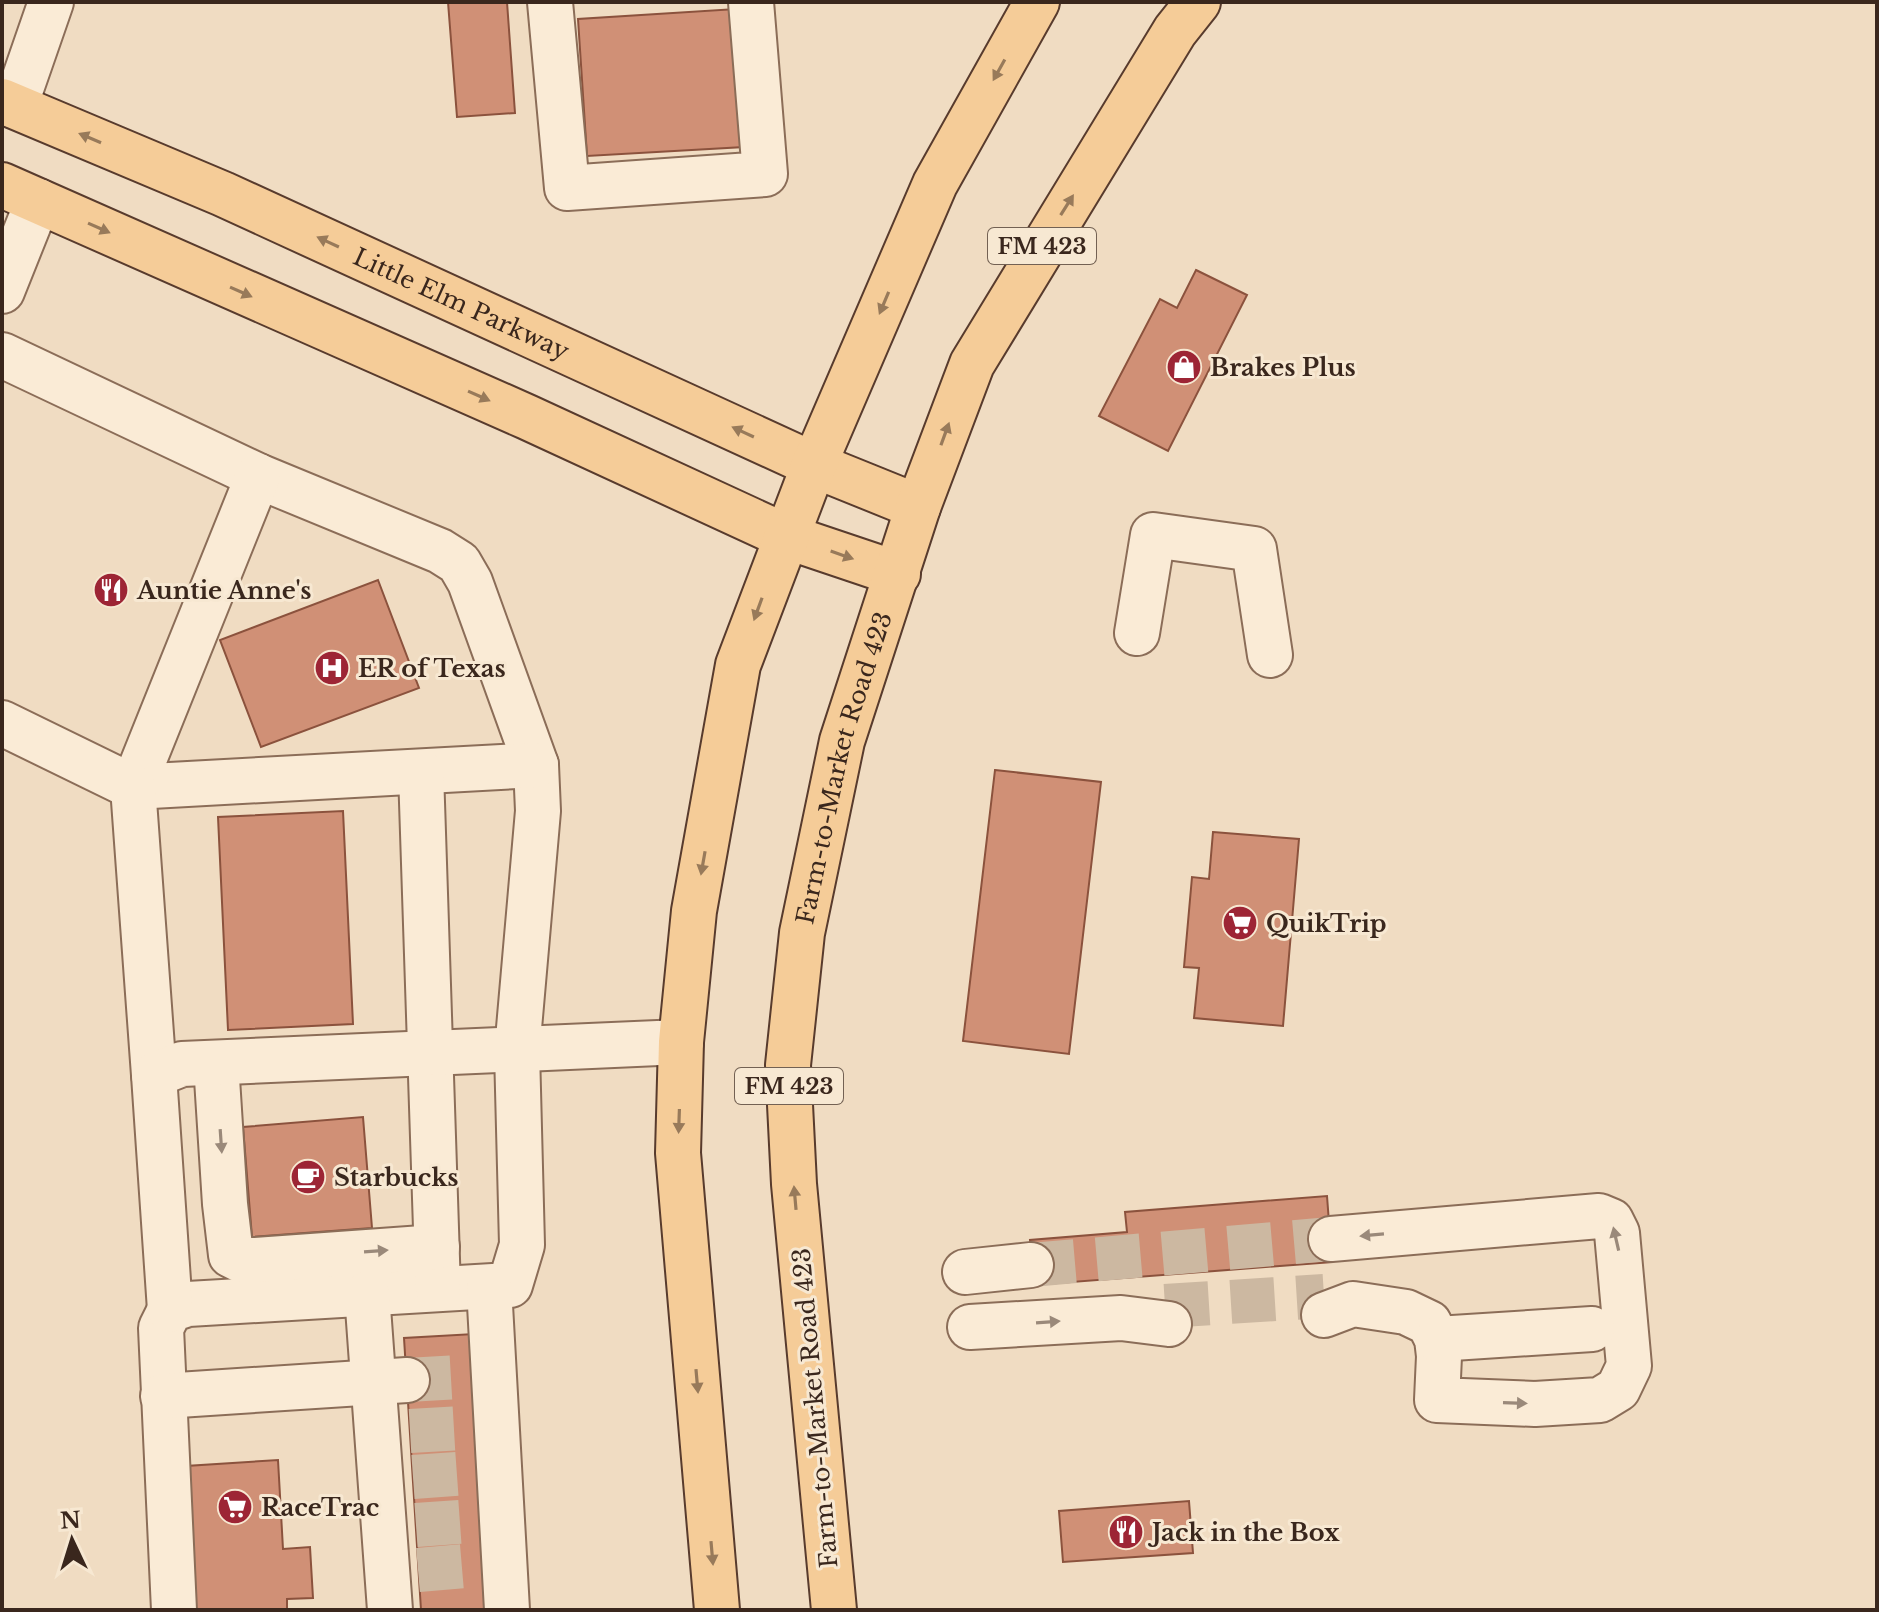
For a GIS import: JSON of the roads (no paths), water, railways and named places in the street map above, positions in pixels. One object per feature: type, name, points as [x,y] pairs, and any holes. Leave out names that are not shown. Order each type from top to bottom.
[{"type":"main road","points":[[717,1610],[678,1153],[681,1042],[694,911],[738,665],[814,465],[935,184],[1037,2]]},
{"type":"main road","name":"Farm-to-Market Road 423","points":[[834,1610],[794,1184],[788,1065],[802,933],[842,741],[918,507],[972,364],[1175,31],[1198,2]]},
{"type":"main road","name":"Little Elm Parkway","points":[[8,104],[223,194],[814,465],[918,507]]},
{"type":"main road","points":[[20,193],[527,417],[785,536],[898,574]]},
{"type":"lane","points":[[8,104],[51,2]]},
{"type":"lane","points":[[550,2],[567,188],[765,174],[751,2]]},
{"type":"lane","points":[[2,291],[20,193]]},
{"type":"lane","points":[[2,355],[258,476],[440,551],[459,563],[470,582],[536,765],[538,811],[517,1051],[522,1245],[510,1285],[489,1287],[437,1268],[241,1260],[231,1255]]},
{"type":"lane","points":[[174,1610],[161,1328],[170,1310],[133,787],[258,476]]},
{"type":"lane","points":[[1137,633],[1153,535],[1254,549],[1270,655]]},
{"type":"lane","points":[[2,723],[133,787],[536,765]]},
{"type":"lane","points":[[421,772],[437,1268]]},
{"type":"lane","points":[[154,1075],[182,1064],[681,1042]]},
{"type":"lane","points":[[216,1063],[234,1302]]},
{"type":"lane","points":[[1331,1239],[1568,1217],[1599,1216],[1611,1221],[1617,1233],[1620,1253],[1629,1366],[1618,1389],[1600,1400],[1535,1404],[1437,1400],[1439,1356],[1437,1339],[1429,1323],[1406,1312],[1334,1305]]},
{"type":"lane","points":[[965,1272],[1031,1265]]},
{"type":"lane","points":[[170,1310],[188,1304],[367,1294],[437,1268]]},
{"type":"lane","points":[[489,1287],[485,1375],[490,1471],[496,1563],[507,1610]]},
{"type":"lane","points":[[367,1294],[390,1382],[400,1526],[399,1584]]},
{"type":"lane","points":[[970,1327],[1167,1315]]},
{"type":"lane","points":[[1437,1339],[1592,1329]]},
{"type":"lane","points":[[163,1396],[390,1382]]},
{"type":"tunnel","points":[[1031,1265],[1331,1239]]},
{"type":"tunnel","points":[[1165,1306],[1324,1296]]},
{"type":"tunnel","points":[[407,1380],[476,1376]]},
{"type":"tunnel","points":[[410,1431],[479,1427]]},
{"type":"tunnel","points":[[413,1477],[482,1472]]},
{"type":"tunnel","points":[[416,1525],[485,1520]]},
{"type":"tunnel","points":[[418,1570],[488,1564]]},
{"type":"place","name":"Brakes Plus","points":[[1184,367]]},
{"type":"place","name":"Auntie Anne's","points":[[111,590]]},
{"type":"place","name":"ER of Texas","points":[[332,668]]},
{"type":"place","name":"QuikTrip","points":[[1240,923]]},
{"type":"place","name":"Starbucks","points":[[308,1177]]},
{"type":"place","name":"RaceTrac","points":[[235,1507]]},
{"type":"place","name":"Jack in the Box","points":[[1126,1532]]}]
